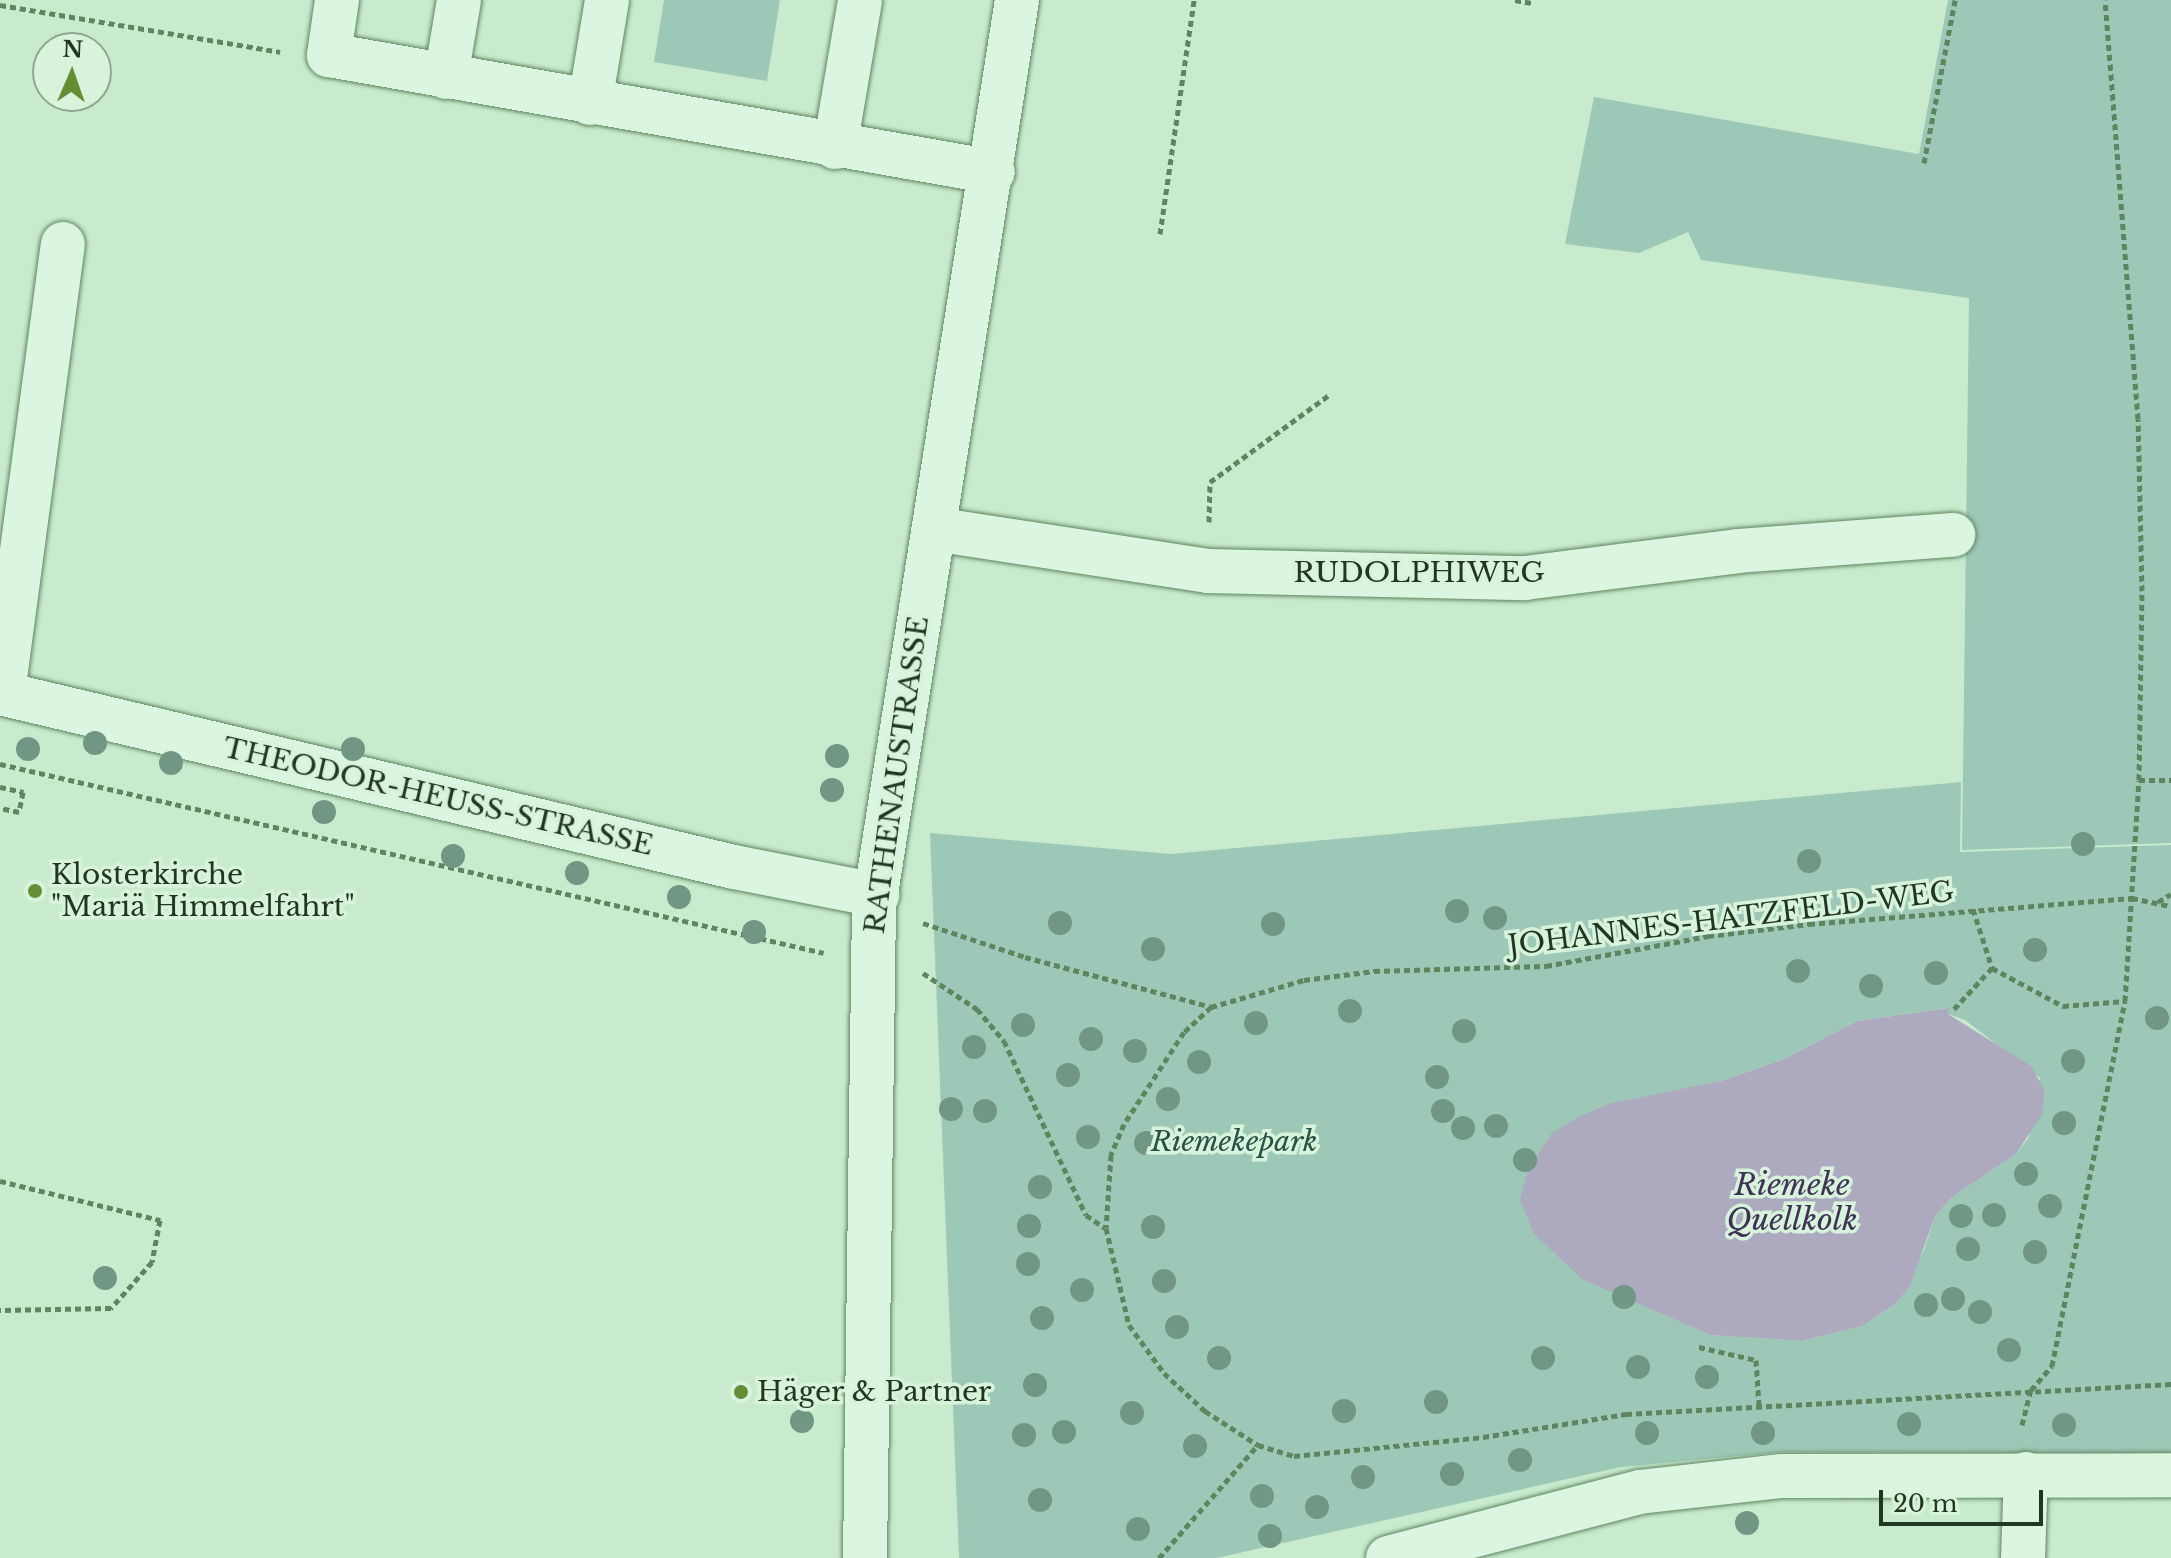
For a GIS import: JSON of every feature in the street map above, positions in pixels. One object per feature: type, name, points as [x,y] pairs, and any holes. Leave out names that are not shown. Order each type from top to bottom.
[{"type":"street","points":[[337,0],[329,55],[835,147],[993,172]]},
{"type":"street","points":[[446,77],[459,0]]},
{"type":"street","points":[[590,103],[607,0]]},
{"type":"street","name":"RATHENAUSTRASSE","points":[[865,1558],[871,957],[875,901],[993,172],[1017,0]]},
{"type":"street","points":[[835,147],[860,1]]},
{"type":"street","points":[[2,693],[63,244]]},
{"type":"street","name":"RUDOLPHIWEG","points":[[934,529],[1208,571],[1525,578],[1738,551],[1953,535]]},
{"type":"street","name":"THEODOR-HEUSS-STRASSE","points":[[2,693],[875,901]]},
{"type":"street","points":[[2023,1558],[2026,1474]]},
{"type":"street","points":[[1388,1558],[1639,1492],[1782,1476],[2171,1475]]},
{"type":"path","points":[[1160,234],[1194,0]]},
{"type":"path","points":[[1515,0],[1532,3]]},
{"type":"path","points":[[1924,163],[1955,0]]},
{"type":"path","points":[[2031,1390],[2052,1366],[2125,1001],[2139,780],[2142,591],[2138,419],[2105,0]]},
{"type":"path","points":[[0,5],[296,55],[329,55]]},
{"type":"path","points":[[1208,571],[1210,482],[1329,395]]},
{"type":"path","points":[[0,764],[797,951],[871,957],[919,970],[977,1009],[1004,1041],[1086,1215],[1106,1228]]},
{"type":"path","points":[[2139,780],[2171,780]]},
{"type":"path","points":[[0,787],[23,792],[19,812],[0,808]]},
{"type":"path","points":[[2158,903],[2171,894]]},
{"type":"path","name":"JOHANNES-HATZFELD-WEG","points":[[1211,1007],[1304,980],[1374,971],[1546,966],[1708,936],[1973,909],[2132,898],[2171,906]]},
{"type":"path","points":[[875,901],[1025,957],[1211,1007]]},
{"type":"path","points":[[1973,909],[1992,968],[2063,1006],[2125,1001]]},
{"type":"path","points":[[1954,1009],[1992,968]]},
{"type":"path","points":[[1211,1007],[1184,1032],[1124,1124],[1111,1155],[1106,1228],[1129,1325],[1164,1373],[1205,1411],[1258,1445],[1294,1456],[1626,1414],[2171,1384]]},
{"type":"path","points":[[0,1181],[160,1220],[152,1262],[111,1308],[0,1310]]},
{"type":"path","points":[[1699,1347],[1756,1360],[1759,1405]]},
{"type":"path","points":[[1159,1558],[1258,1445]]},
{"type":"green space","points":[[664,0],[780,0],[767,81],[654,62]]},
{"type":"green space","points":[[1948,0],[2171,0],[2171,843],[1962,850],[1969,298],[1701,260],[1688,232],[1639,253],[1565,244],[1594,97],[1919,154]]},
{"type":"green space","name":"Riemekepark","points":[[1961,782],[1960,852],[2171,845],[2171,1453],[1780,1452],[1621,1467],[1217,1558],[959,1558],[930,833],[1171,854]],"holes":[[[1948,1008],[1948,1014],[1965,1020],[2040,1078],[2029,1137],[2016,1154],[1951,1198],[1935,1216],[1924,1250],[1895,1304],[1863,1326],[1801,1341],[1710,1335],[1584,1279],[1534,1234],[1721,1081],[1784,1059],[1857,1021]]]},
{"type":"water","name":"Riemeke Quellkolk","points":[[1949,1008],[1948,1014],[2031,1066],[2044,1089],[2043,1113],[2016,1154],[1951,1198],[1935,1216],[1910,1286],[1895,1304],[1863,1326],[1801,1341],[1710,1335],[1582,1279],[1534,1234],[1520,1200],[1528,1170],[1552,1133],[1579,1117],[1608,1104],[1721,1081],[1784,1059],[1857,1021]]},
{"type":"place","name":"Klosterkirche \"Mariä Himmelfahrt\"","points":[[35,891]]},
{"type":"place","name":"Häger & Partner","points":[[741,1392]]}]
